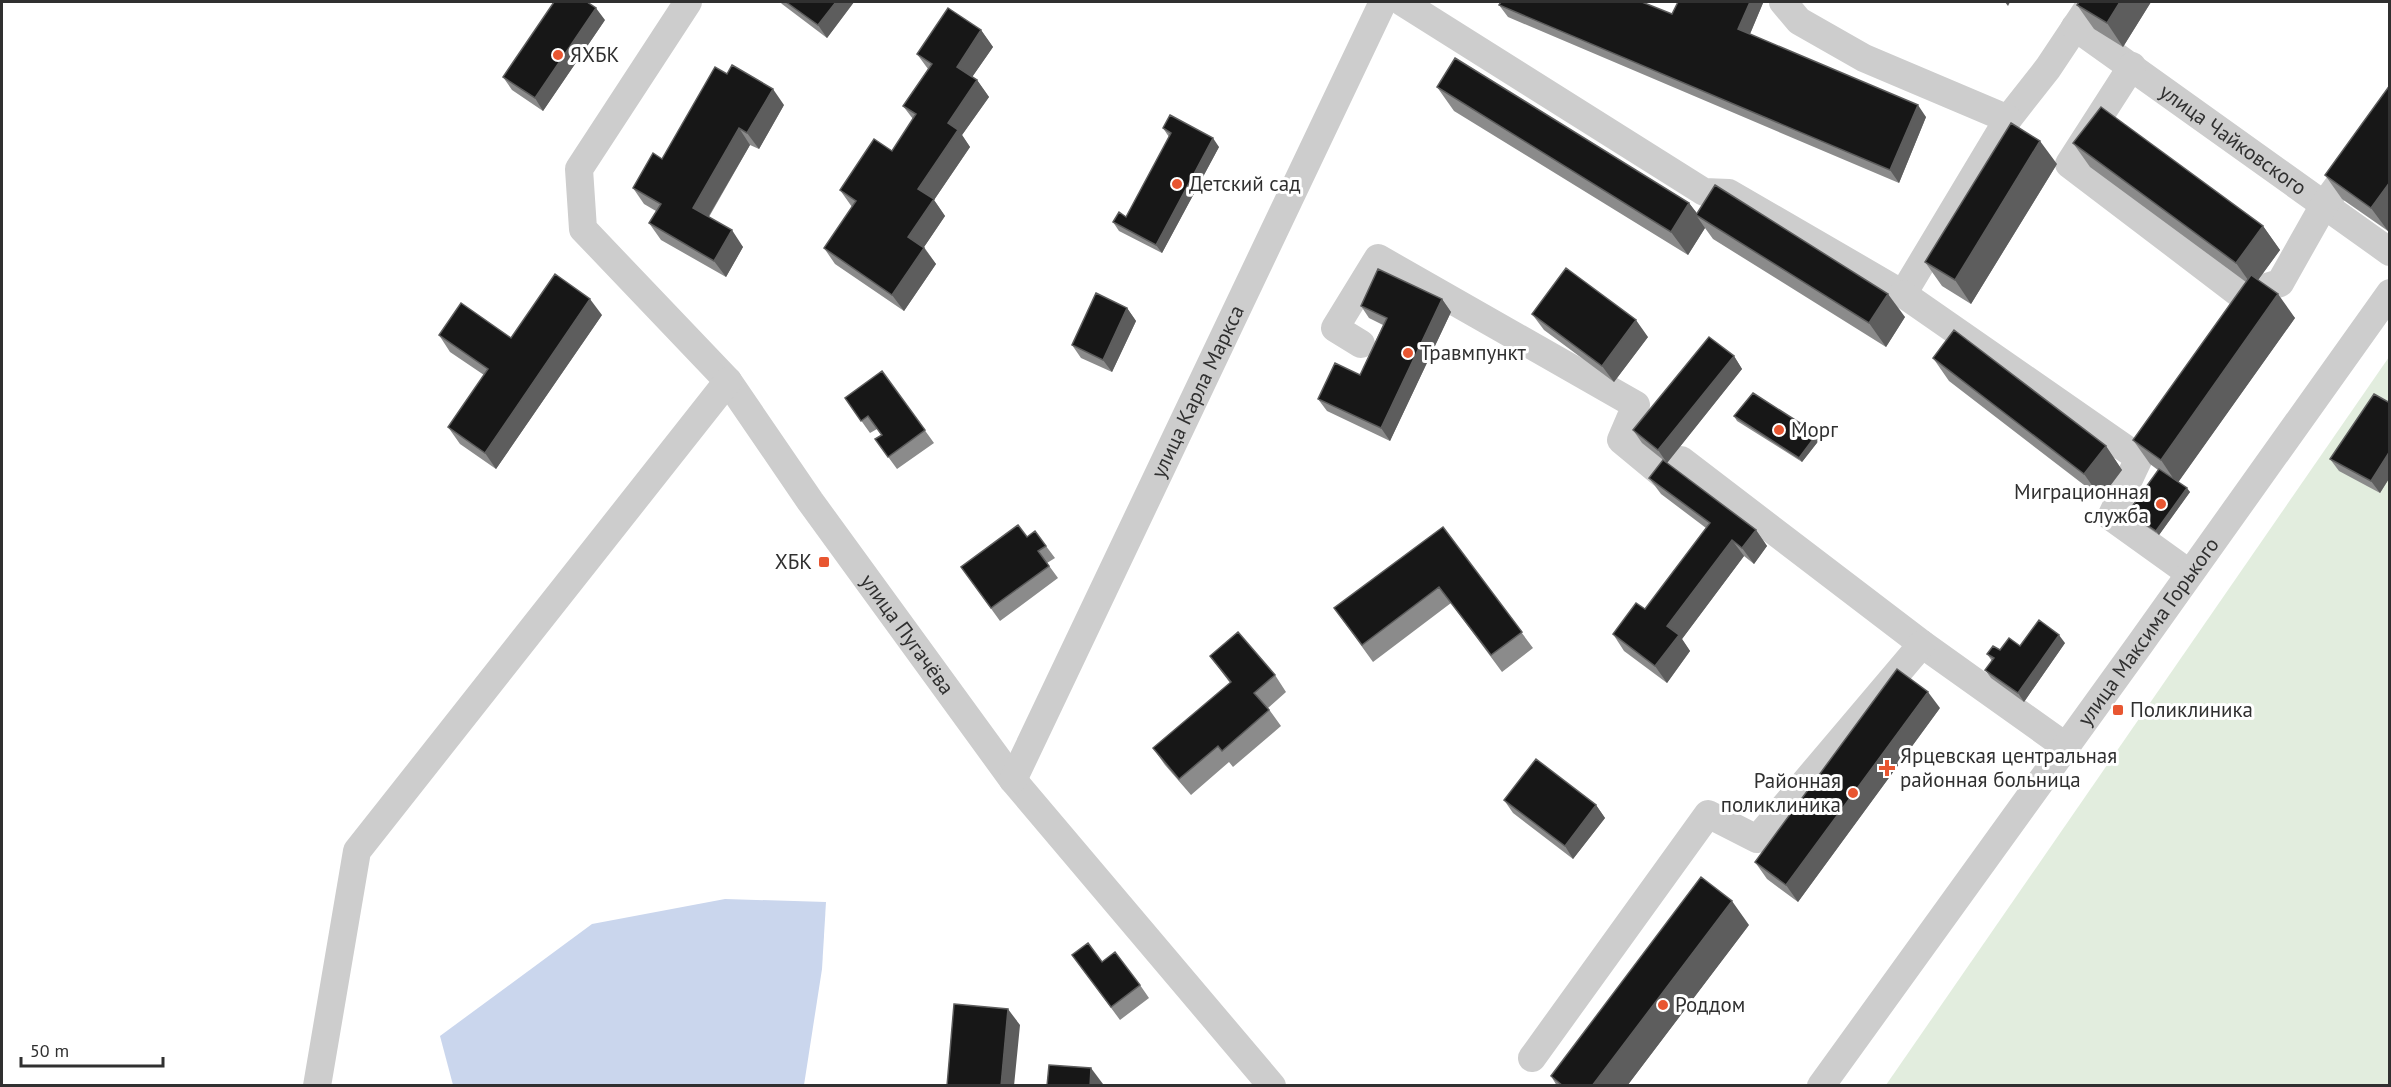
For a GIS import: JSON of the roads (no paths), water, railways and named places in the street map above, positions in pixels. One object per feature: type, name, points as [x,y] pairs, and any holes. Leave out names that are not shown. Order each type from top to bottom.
[{"type":"street","name":"улица Пугачёва","points":[[688,2],[579,169],[583,228],[728,381],[810,501],[1013,780],[1272,1086]]},
{"type":"street","name":"улица Карла Маркса","points":[[1013,780],[1383,2]]},
{"type":"street","points":[[1402,2],[1704,192],[1729,193],[1903,294],[2146,448],[2110,517],[2189,573]]},
{"type":"street","points":[[1783,2],[1799,21],[1864,58],[2008,118]]},
{"type":"street","points":[[1903,294],[2008,118],[2048,68],[2092,2]]},
{"type":"street","name":"улица Чайковского","points":[[2075,27],[2390,252]]},
{"type":"street","points":[[2132,66],[2069,164],[2241,295],[2280,283],[2324,205],[2390,114]]},
{"type":"street","points":[[1361,344],[1335,328],[1378,258],[1636,405],[1622,440],[1662,474],[1681,460],[1922,644],[2065,746]]},
{"type":"street","points":[[2232,321],[2252,292]]},
{"type":"street","name":"улица Максима Горького","points":[[1821,1086],[2390,293]]},
{"type":"street","points":[[317,1086],[357,851],[728,381]]},
{"type":"street","points":[[1532,1058],[1708,814],[1757,839],[1922,644]]},
{"type":"water","points":[[725,899],[826,902],[822,969],[804,1085],[453,1085],[440,1036],[592,924]]},
{"type":"place","name":"ЯХБК","points":[[558,55]]},
{"type":"place","name":"Детский сад","points":[[1177,184]]},
{"type":"place","name":"Травмпункт","points":[[1408,353]]},
{"type":"place","name":"Морг","points":[[1779,430]]},
{"type":"place","name":"Миграционная служба","points":[[2161,504]]},
{"type":"place","name":"ХБК","points":[[824,562]]},
{"type":"place","name":"Поликлиника","points":[[2118,710]]},
{"type":"place","name":"Ярцевская центральная районная больница","points":[[1887,768]]},
{"type":"place","name":"Районная поликлиника","points":[[1853,793]]},
{"type":"place","name":"Роддом","points":[[1663,1005]]}]
